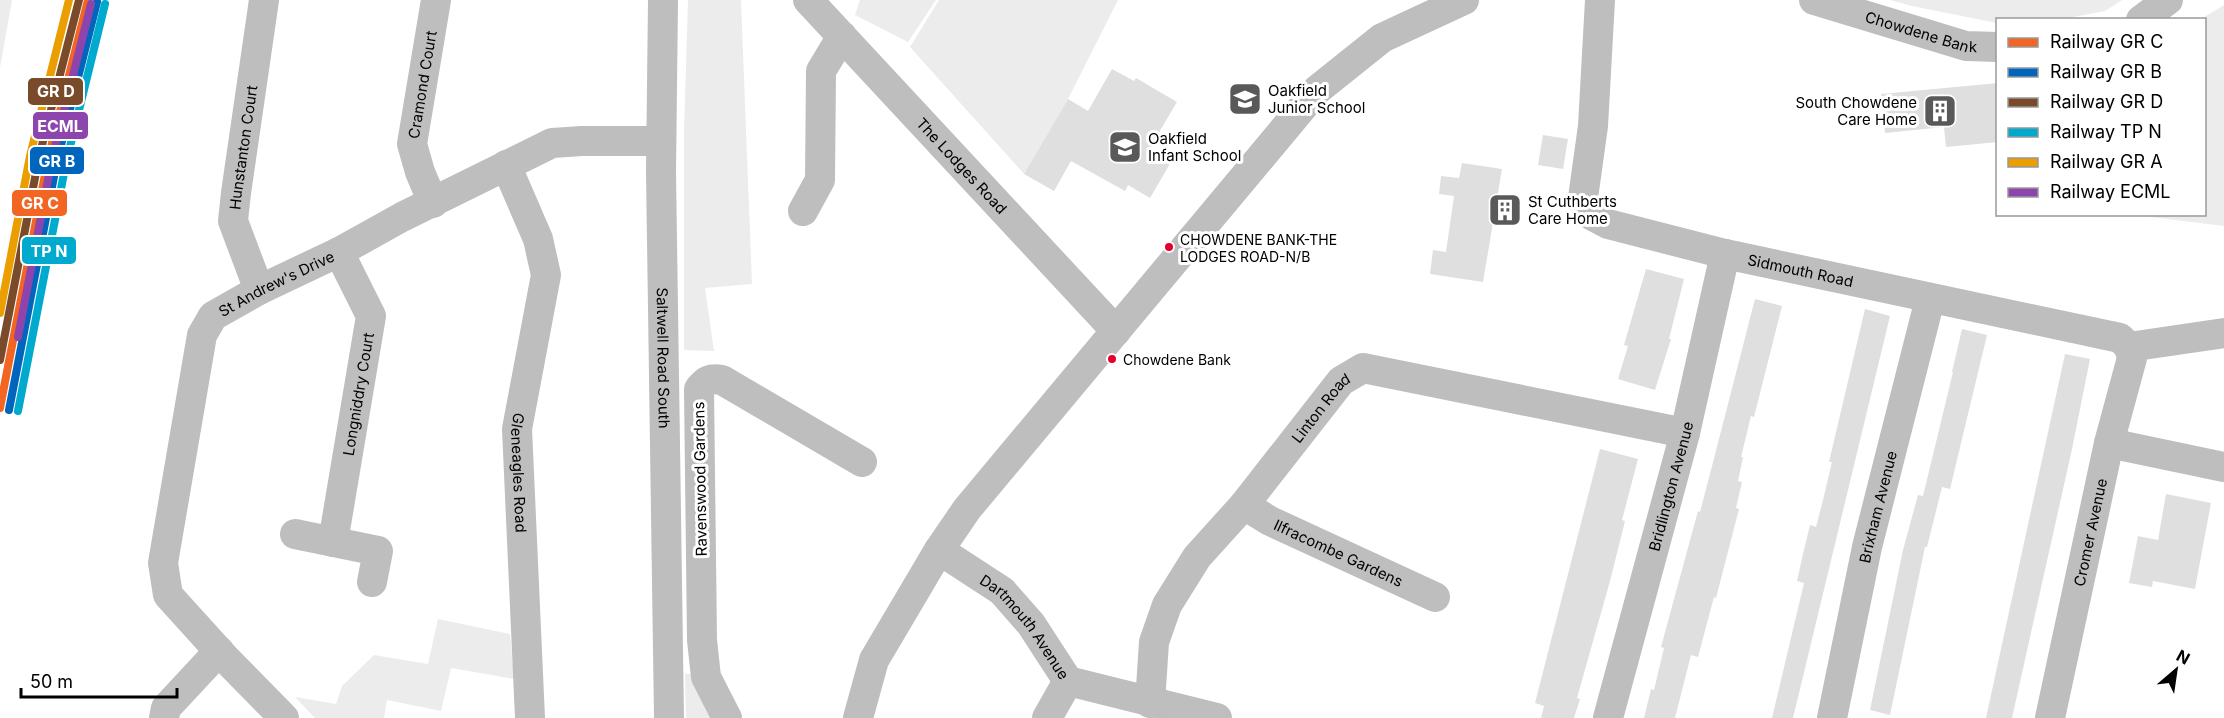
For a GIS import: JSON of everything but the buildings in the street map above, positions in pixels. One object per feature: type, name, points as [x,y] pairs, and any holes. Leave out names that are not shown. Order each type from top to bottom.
[{"type":"street","name":"Hunstanton Court","points":[[259,290],[233,221],[264,0]]},
{"type":"street","name":"Cramond Court","points":[[433,202],[420,172],[412,144],[436,0]]},
{"type":"street","name":"Saltwell Road South","points":[[663,0],[661,141],[663,467],[669,718]]},
{"type":"street","name":"The Lodges Road","points":[[808,0],[1116,331]]},
{"type":"street","points":[[858,718],[874,660],[939,550],[967,509],[1317,90],[1382,38],[1464,0]]},
{"type":"street","name":"Sidmouth Road","points":[[1600,0],[1593,126],[1583,198],[1591,215],[1608,224],[1725,254],[2120,338],[2129,347]]},
{"type":"street","name":"Chowdene Bank","points":[[1814,0],[1966,46],[1996,47]]},
{"type":"street","points":[[2144,18],[2168,0]]},
{"type":"street","points":[[803,211],[820,180],[821,72],[842,36]]},
{"type":"street","name":"St Andrew's Drive","points":[[284,718],[168,595],[163,563],[202,335],[213,316],[402,217],[552,143],[661,141]]},
{"type":"street","name":"Gleneagles Road","points":[[506,165],[538,240],[546,275],[518,429],[530,718]]},
{"type":"street","name":"Longniddry Court","points":[[333,542],[371,316],[339,252]]},
{"type":"street","name":"Bridlington Avenue","points":[[1608,718],[1684,433],[1725,254]]},
{"type":"street","name":"Brixham Avenue","points":[[1832,718],[1868,547],[1930,299]]},
{"type":"street","points":[[2129,347],[2224,333]]},
{"type":"street","name":"Cromer Avenue","points":[[2050,718],[2109,443],[2132,358],[2129,347]]},
{"type":"street","name":"Linton Road","points":[[1150,703],[1154,642],[1167,605],[1197,557],[1244,505],[1341,381],[1363,368],[1684,433]]},
{"type":"street","name":"Ravenswood Gardens","points":[[727,718],[706,676],[702,640],[699,389],[704,382],[711,379],[722,380],[862,462]]},
{"type":"street","points":[[2109,443],[2224,467]]},
{"type":"street","name":"Ilfracombe Gardens","points":[[1244,505],[1270,521],[1435,597]]},
{"type":"street","points":[[295,534],[378,551],[372,582]]},
{"type":"street","name":"Dartmouth Avenue","points":[[939,550],[1002,591],[1031,624],[1068,681],[1217,718]]},
{"type":"street","points":[[164,718],[166,708],[219,651]]},
{"type":"street","points":[[1047,718],[1068,681]]},
{"type":"shaded area","points":[[0,0],[12,0],[0,68]]},
{"type":"shaded area","points":[[688,0],[741,0],[752,284],[705,288],[714,351],[684,350],[684,131]]},
{"type":"shaded area","points":[[860,0],[936,0],[908,42],[855,15]]},
{"type":"shaded area","points":[[939,0],[1118,0],[1068,99],[1024,174],[910,47]]},
{"type":"shaded area","points":[[1890,0],[2122,0],[2105,11],[2068,18],[1996,18],[1996,23]]},
{"type":"shaded area","points":[[2224,5],[2224,226],[2143,216],[2206,216],[2206,18],[2203,18]]},
{"type":"shaded area","points":[[438,619],[510,634],[514,679],[451,668],[441,711],[387,700],[384,718],[315,718],[295,697],[336,704],[342,686],[374,655],[428,664]]},
{"type":"shaded area","points":[[685,674],[693,674],[715,718],[686,718]]},
{"type":"transit line","points":[[0,313],[30,156],[69,0]]},
{"type":"transit line","points":[[0,360],[39,157],[79,0]]},
{"type":"transit line","points":[[0,408],[48,159],[88,0]]},
{"type":"transit line","points":[[9,410],[57,161],[97,2]]},
{"type":"transit line","points":[[18,411],[66,163],[105,4]]},
{"type":"rail line","name":"ECML","points":[[18,337],[52,159],[91,4]]},
{"type":"place","name":"Oakfield Junior School","points":[[1245,99]]},
{"type":"place","name":"South Chowdene Care Home","points":[[1940,111]]},
{"type":"place","name":"Oakfield Infant School","points":[[1125,147]]},
{"type":"place","name":"St Cuthberts Care Home","points":[[1505,210]]},
{"type":"place","name":"CHOWDENE BANK-THE LODGES ROAD-N/B","points":[[1169,247]]},
{"type":"place","name":"Chowdene Bank","points":[[1112,359]]}]
